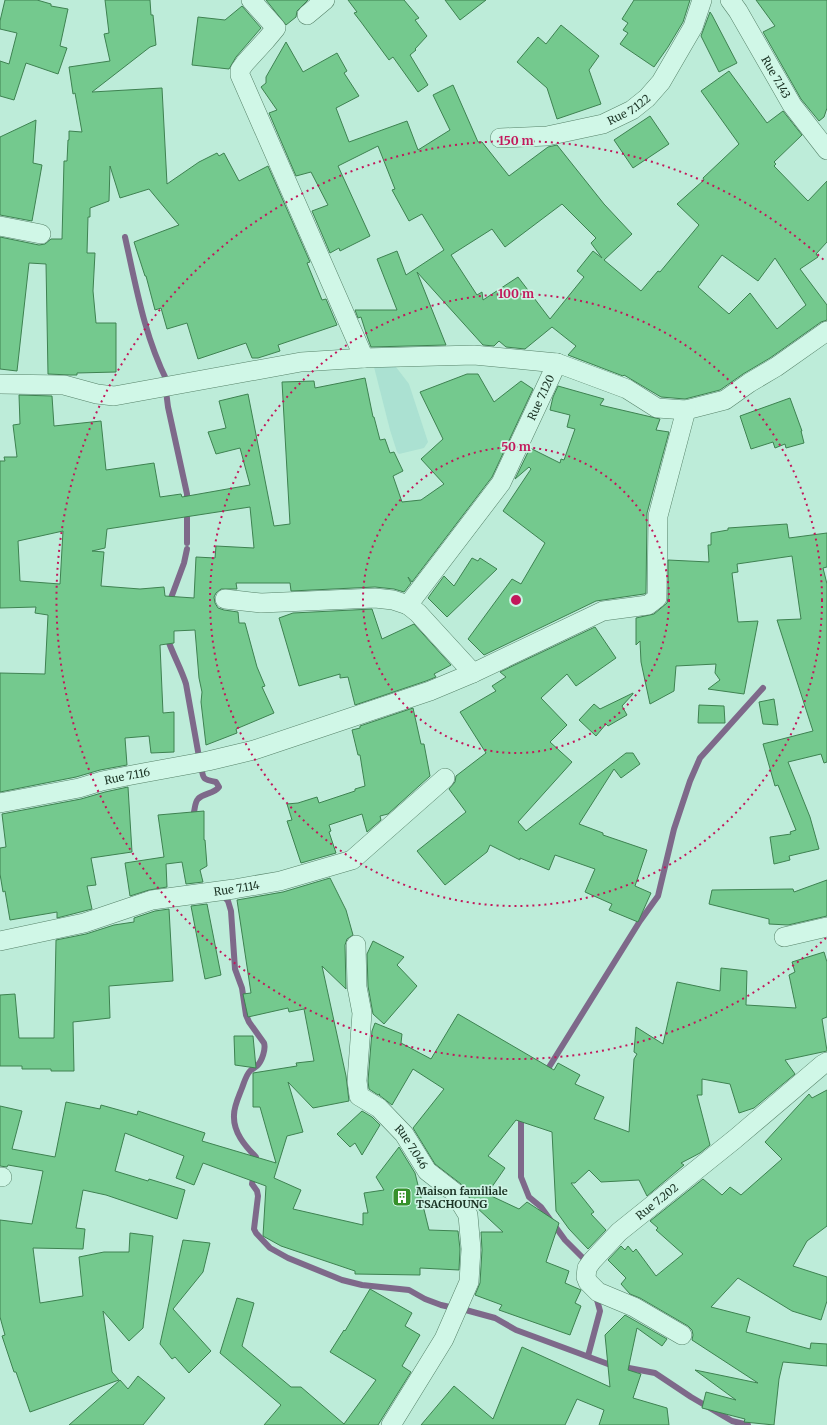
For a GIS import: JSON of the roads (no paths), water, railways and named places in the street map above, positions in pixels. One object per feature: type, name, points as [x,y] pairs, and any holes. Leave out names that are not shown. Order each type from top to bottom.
[{"type":"street","points":[[251,0],[276,28],[245,63],[240,70],[240,75],[364,358]]},
{"type":"street","points":[[307,15],[325,0]]},
{"type":"street","name":"Rue 7.122","points":[[500,138],[547,136],[603,124],[632,110],[647,98],[661,82],[693,27],[702,0]]},
{"type":"street","name":"Rue 7.143","points":[[730,0],[738,11],[792,105],[827,150]]},
{"type":"street","points":[[0,226],[41,234]]},
{"type":"street","name":"Rue 7.120","points":[[408,605],[501,483],[557,363],[627,389],[657,408],[686,410],[725,400],[749,383],[776,367],[827,331]]},
{"type":"street","points":[[0,384],[64,384],[97,394],[114,396],[301,362],[364,358],[474,355],[557,363]]},
{"type":"street","name":"Rue 7.116","points":[[0,803],[79,788],[132,774],[208,761],[254,750],[430,691],[473,673],[603,611],[648,605],[657,598],[658,516],[686,410]]},
{"type":"street","points":[[225,599],[261,603],[375,598],[393,600],[408,605],[418,613],[473,673]]},
{"type":"street","name":"Rue 7.114","points":[[0,941],[84,923],[152,900],[280,881],[352,860],[445,778]]},
{"type":"street","points":[[784,937],[827,927]]},
{"type":"street","name":"Rue 7.046","points":[[356,945],[357,987],[362,1013],[357,1081],[359,1096],[379,1108],[404,1134],[427,1171],[454,1192],[468,1215],[471,1248],[469,1282],[447,1332],[391,1425]]},
{"type":"street","name":"Rue 7.202","points":[[682,1334],[634,1307],[598,1292],[588,1282],[586,1277],[587,1268],[619,1232],[827,1062]]},
{"type":"waterway","points":[[125,237],[137,292],[152,346],[167,381],[165,383],[168,407],[187,494],[187,543]]},
{"type":"waterway","points":[[170,604],[184,563],[187,549]]},
{"type":"waterway","points":[[167,637],[186,684],[199,757]]},
{"type":"waterway","points":[[546,1072],[640,921],[658,896],[674,829],[690,781],[700,758],[763,688]]},
{"type":"waterway","points":[[194,812],[198,799],[219,787],[216,782],[204,778],[201,765]]},
{"type":"waterway","points":[[222,894],[228,901],[231,911],[235,969],[242,988],[246,1015],[249,1022],[264,1043],[263,1055],[257,1066],[250,1071],[246,1077],[234,1112],[235,1127],[240,1138],[256,1157],[256,1164]]},
{"type":"waterway","points":[[521,1115],[521,1177],[529,1197],[541,1207],[565,1240],[587,1262]]},
{"type":"waterway","points":[[254,1173],[252,1184],[257,1191],[258,1196],[254,1229],[270,1248],[288,1258],[342,1280],[362,1285],[409,1290],[425,1299],[454,1308]]},
{"type":"waterway","points":[[588,1356],[600,1311],[596,1296]]},
{"type":"waterway","points":[[462,1309],[495,1318],[516,1330],[608,1364],[655,1373],[691,1397],[732,1421],[748,1425]]},
{"type":"place","name":"Maison familiale TSACHOUNG","points":[[402,1197]]}]
